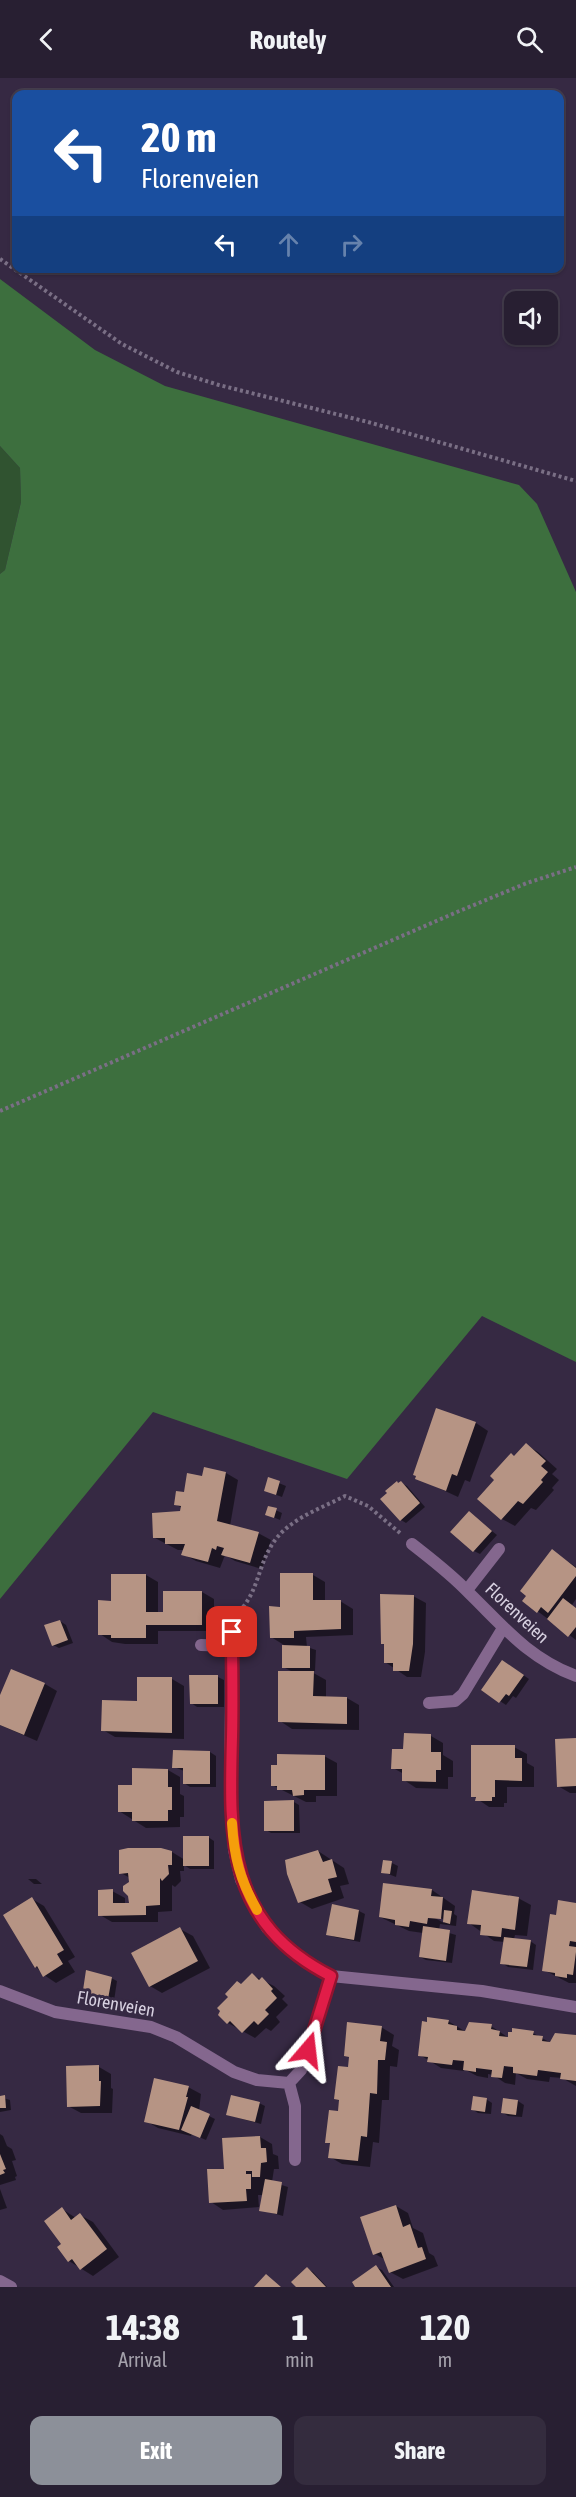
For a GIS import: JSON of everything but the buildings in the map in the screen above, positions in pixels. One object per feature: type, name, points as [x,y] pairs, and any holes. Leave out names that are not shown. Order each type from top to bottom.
[{"type":"street","name":"Florenveien","points":[[412,1544],[467,1590],[525,1649],[541,1660],[576,1676]]},
{"type":"street","name":"Florenveien","points":[[467,1590],[499,1549]]},
{"type":"street","points":[[232,1619],[230,1780],[234,1850],[241,1880],[267,1928],[307,1963],[331,1976],[482,1991],[576,2007]]},
{"type":"street","points":[[429,1702],[455,1701],[464,1694],[503,1628]]},
{"type":"street","points":[[201,1645],[232,1646]]},
{"type":"street","points":[[295,2160],[295,2106],[289,2083],[301,2070],[331,1976]]},
{"type":"street","name":"Florenveien","points":[[0,1991],[55,2012],[151,2027],[176,2037],[234,2072],[257,2080],[289,2083]]},
{"type":"street","points":[[0,2281],[11,2287]]},
{"type":"path","points":[[20,273],[122,344],[177,372],[219,385],[368,422],[576,482]]},
{"type":"path","points":[[0,1111],[457,912],[527,883],[576,867]]},
{"type":"path","points":[[232,1619],[251,1597],[270,1548],[285,1527],[345,1496],[368,1506],[412,1544]]},
{"type":"green space","points":[[0,279],[95,350],[165,386],[519,485],[537,504],[576,592],[576,1362],[482,1316],[347,1479],[153,1412],[0,1599],[0,574],[5,570],[21,502],[20,468],[0,446]]},
{"type":"green space","points":[[0,446],[20,468],[21,502],[5,570],[0,574]]},
{"type":"slow traffic","points":[[232,1823],[234,1850],[241,1880],[257,1910]]},
{"type":"route","points":[[232,1632],[230,1780],[234,1850],[241,1880],[267,1928],[307,1963],[331,1976],[308,2050]]}]
